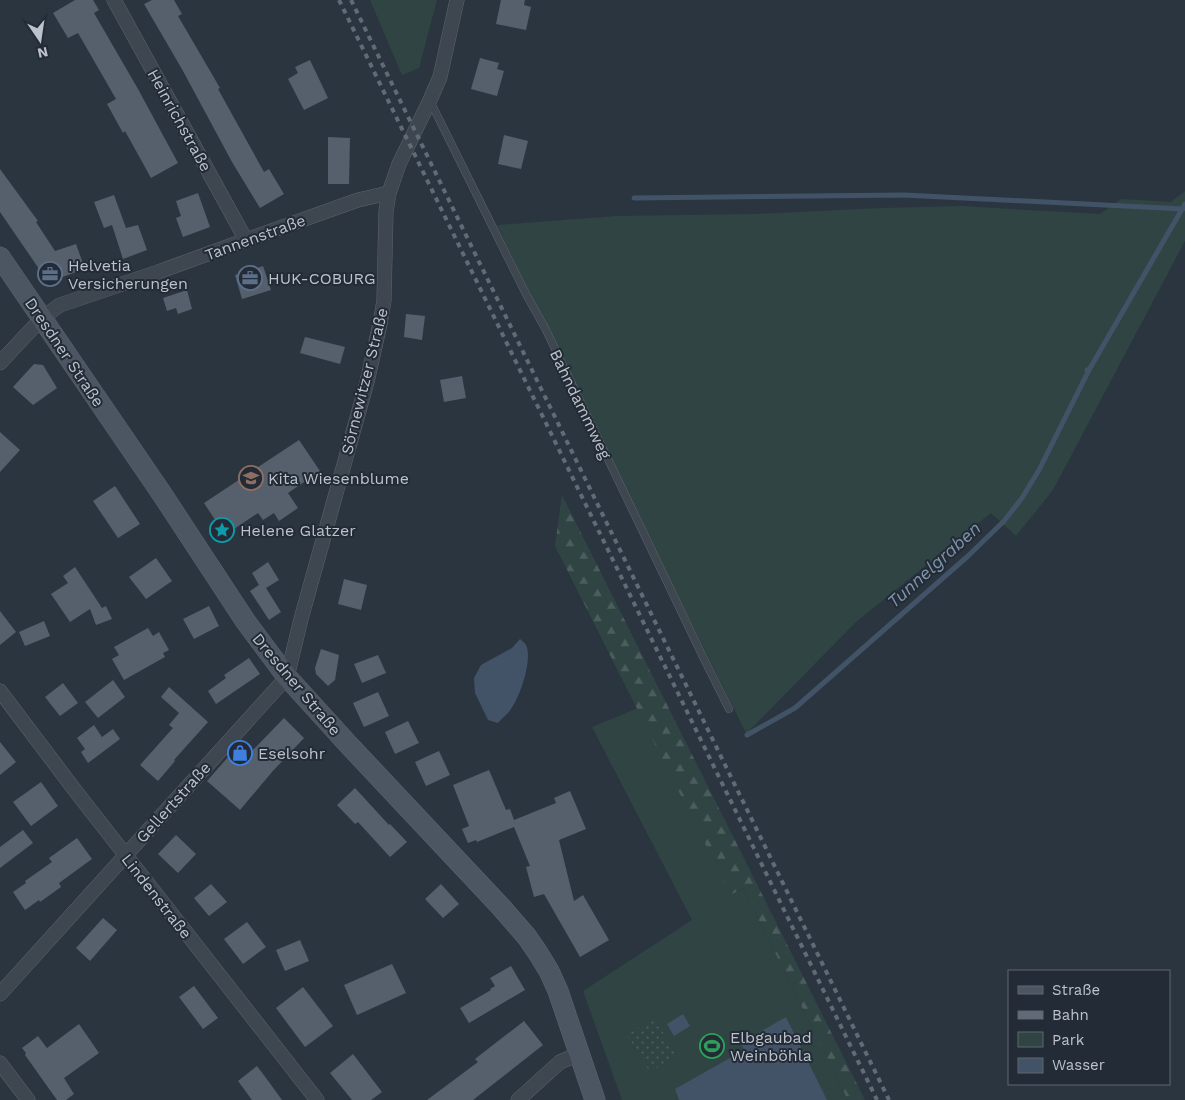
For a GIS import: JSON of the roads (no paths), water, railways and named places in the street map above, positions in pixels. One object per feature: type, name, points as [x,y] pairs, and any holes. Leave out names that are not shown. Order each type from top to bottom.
[{"type":"main road","name":"Dresdner Straße","points":[[0,257],[162,494],[246,622],[287,677],[527,937],[549,971],[558,991],[595,1100]]},
{"type":"street","name":"Heinrichstraße","points":[[114,0],[246,240]]},
{"type":"street","name":"Sörnewitzer Straße","points":[[287,677],[300,619],[367,382],[380,324],[384,300],[386,211],[389,193],[398,164],[440,77],[457,0]]},
{"type":"street","name":"Tannenstraße","points":[[0,363],[42,318],[60,304],[158,272],[358,200],[389,193]]},
{"type":"street","name":"Gellertstraße","points":[[0,994],[287,677]]},
{"type":"street","name":"Lindenstraße","points":[[0,691],[125,855],[317,1100]]},
{"type":"street","points":[[518,1100],[560,1062],[579,1054]]},
{"type":"street","points":[[0,1063],[28,1100]]},
{"type":"lane","name":"Bahndammweg","points":[[430,100],[547,334],[729,709]]},
{"type":"water","points":[[520,639],[526,645],[528,659],[518,696],[510,711],[498,723],[488,720],[475,693],[474,678],[481,665],[512,648]]},
{"type":"water","points":[[683,1014],[690,1026],[674,1036],[667,1024]]},
{"type":"water","points":[[786,1017],[827,1100],[679,1100],[675,1089],[744,1050],[741,1043]]},
{"type":"waterway","points":[[634,198],[904,195],[1183,209]]},
{"type":"waterway","points":[[1089,370],[1185,204]]},
{"type":"waterway","name":"Tunnelgraben","points":[[747,735],[795,708],[968,556],[1004,521],[1022,498],[1039,470],[1089,370],[1087,370]]},
{"type":"railway","points":[[339,0],[877,1100]]},
{"type":"railway","points":[[351,0],[889,1100]]},
{"type":"place","name":"Helvetia Versicherungen","points":[[50,274]]},
{"type":"place","name":"HUK-COBURG","points":[[250,278]]},
{"type":"place","name":"Kita Wiesenblume","points":[[251,478]]},
{"type":"place","name":"Helene Glatzer","points":[[222,530]]},
{"type":"place","name":"Eselsohr","points":[[240,753]]},
{"type":"place","name":"Elbgaubad Weinböhla","points":[[712,1046]]}]
